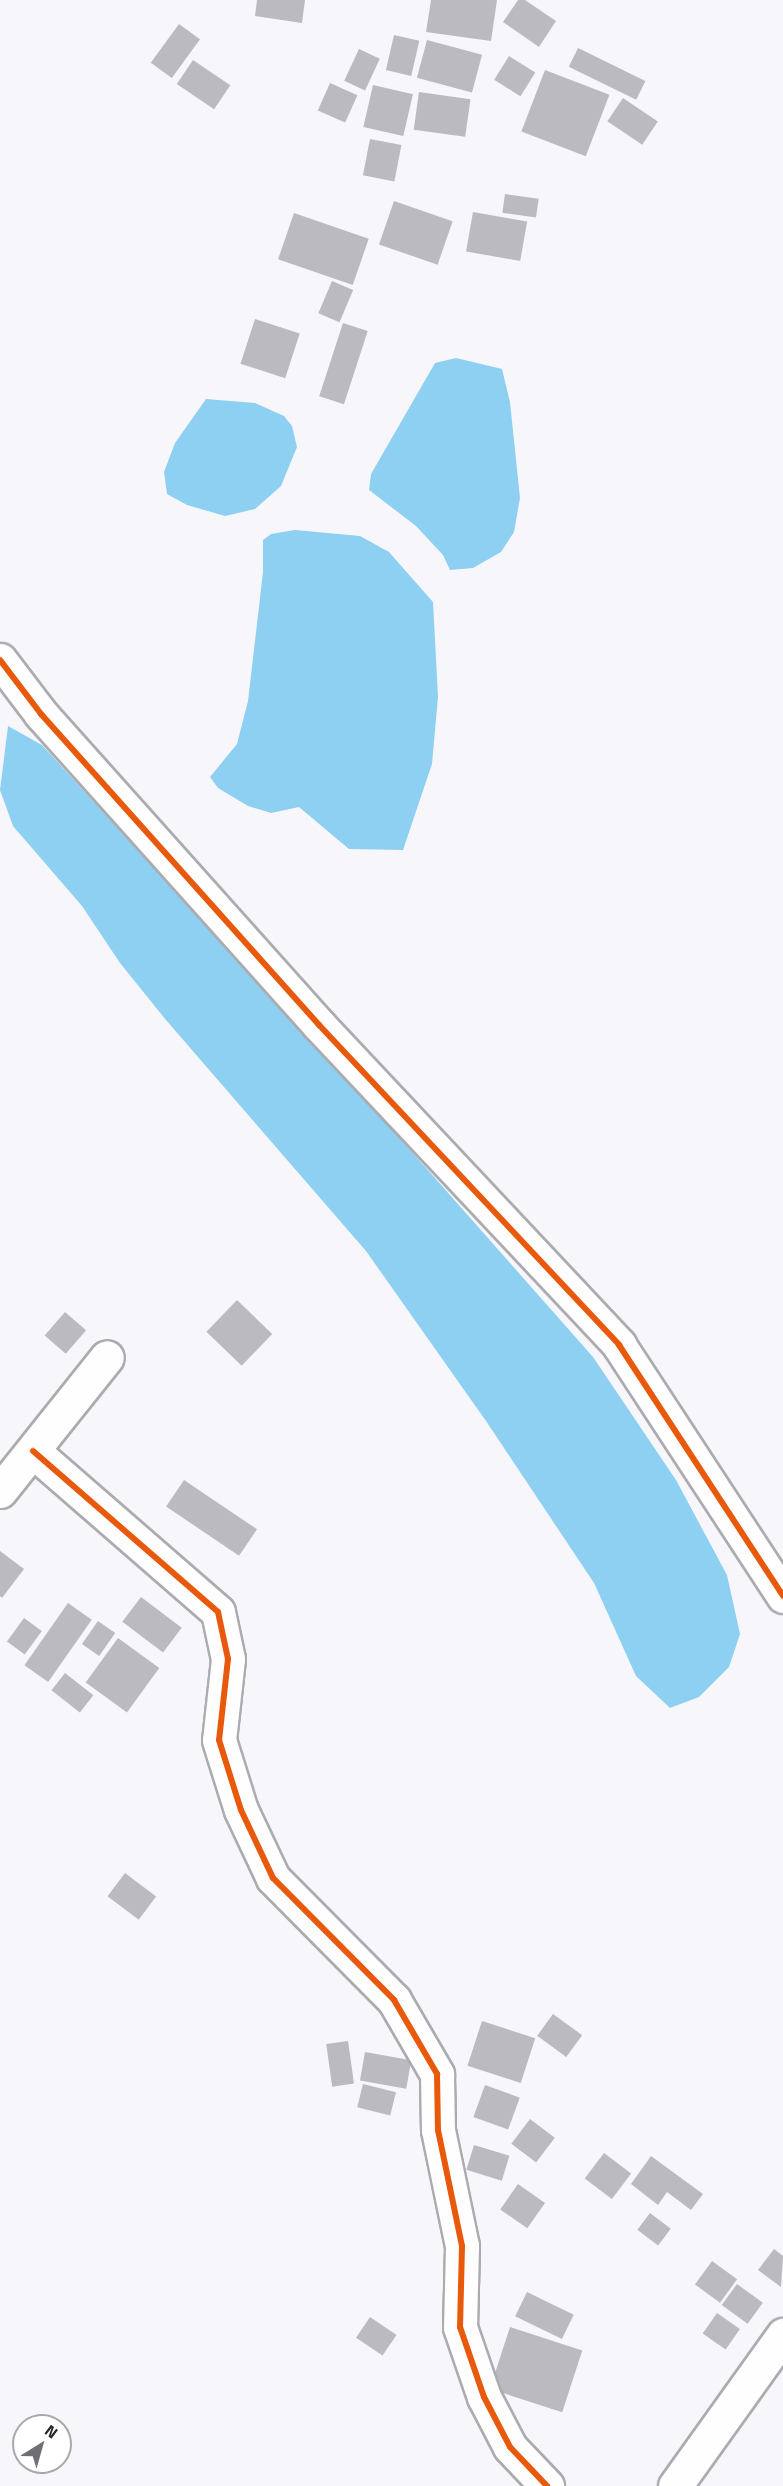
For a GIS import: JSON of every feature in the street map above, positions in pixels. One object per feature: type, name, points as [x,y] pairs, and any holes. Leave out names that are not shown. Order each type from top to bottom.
[{"type":"street","points":[[0,660],[41,714],[319,1025],[453,1164],[619,1345],[783,1596]]},
{"type":"street","points":[[0,1491],[107,1357]]},
{"type":"street","points":[[33,1451],[218,1612],[228,1659],[219,1740],[241,1810],[273,1878],[394,2000],[437,2073],[438,2130],[462,2246],[460,2328],[484,2397],[510,2447],[547,2486]]},
{"type":"street","points":[[675,2486],[783,2335]]},
{"type":"water","points":[[456,358],[502,369],[510,402],[520,498],[514,532],[501,552],[473,568],[450,570],[443,555],[416,526],[369,490],[371,474],[435,363]]},
{"type":"water","points":[[206,399],[255,403],[284,416],[292,426],[297,447],[281,486],[255,509],[225,516],[187,505],[167,494],[164,472],[175,443]]},
{"type":"water","points":[[295,530],[360,536],[389,552],[433,602],[438,697],[432,764],[403,850],[349,849],[299,807],[271,813],[248,806],[218,788],[210,777],[237,744],[248,701],[263,572],[263,540],[271,534]]},
{"type":"water","points":[[8,726],[42,745],[374,1109],[593,1357],[676,1480],[727,1575],[740,1634],[729,1667],[699,1697],[670,1708],[636,1676],[594,1583],[486,1421],[366,1251],[166,1020],[120,963],[82,906],[13,826],[0,790]]},
{"type":"building","points":[[257,0],[305,0],[302,23],[255,16]]},
{"type":"building","points":[[431,0],[497,0],[491,41],[426,32]]},
{"type":"building","points":[[518,0],[525,0],[556,21],[539,47],[503,22]]},
{"type":"building","points":[[179,24],[200,39],[172,78],[151,63]]},
{"type":"building","points":[[394,35],[419,41],[411,76],[386,70]]},
{"type":"building","points":[[427,40],[482,55],[472,92],[417,78]]},
{"type":"building","points":[[578,48],[645,81],[636,100],[569,67]]},
{"type":"building","points":[[359,49],[380,59],[365,90],[344,81]]},
{"type":"building","points":[[509,56],[535,72],[520,96],[494,80]]},
{"type":"building","points":[[193,60],[230,85],[214,109],[177,84]]},
{"type":"building","points":[[545,70],[609,95],[586,156],[521,132]]},
{"type":"building","points":[[330,83],[357,95],[345,123],[318,110]]},
{"type":"building","points":[[373,85],[413,94],[403,136],[363,127]]},
{"type":"building","points":[[419,92],[470,99],[465,137],[414,130]]},
{"type":"building","points":[[623,98],[658,121],[642,145],[607,121]]},
{"type":"building","points":[[370,139],[401,145],[394,181],[363,175]]},
{"type":"building","points":[[505,194],[539,199],[536,218],[502,213]]},
{"type":"building","points":[[394,201],[453,221],[438,265],[379,244]]},
{"type":"building","points":[[473,212],[527,222],[520,261],[466,251]]},
{"type":"building","points":[[294,213],[369,239],[353,285],[278,259]]},
{"type":"building","points":[[332,281],[353,290],[339,322],[318,313]]},
{"type":"building","points":[[255,319],[300,334],[285,378],[240,364]]},
{"type":"building","points":[[343,323],[368,331],[344,404],[319,396]]},
{"type":"building","points":[[237,1300],[272,1334],[242,1366],[206,1332]]},
{"type":"building","points":[[65,1312],[86,1330],[66,1354],[45,1335]]},
{"type":"building","points":[[184,1480],[257,1529],[239,1556],[166,1507]]},
{"type":"building","points":[[0,1551],[24,1569],[2,1598],[0,1596]]},
{"type":"building","points":[[141,1597],[182,1628],[163,1652],[122,1622]]},
{"type":"building","points":[[68,1603],[92,1620],[48,1682],[24,1665]]},
{"type":"building","points":[[24,1618],[42,1631],[25,1654],[7,1641]]},
{"type":"building","points":[[98,1621],[115,1633],[99,1656],[82,1644]]},
{"type":"building","points":[[118,1638],[159,1668],[127,1712],[86,1682]]},
{"type":"building","points":[[65,1673],[93,1695],[80,1713],[51,1690]]},
{"type":"building","points":[[125,1873],[156,1896],[139,1920],[108,1896]]},
{"type":"building","points":[[553,2014],[582,2035],[566,2057],[537,2036]]},
{"type":"building","points":[[482,2021],[535,2038],[521,2083],[467,2066]]},
{"type":"building","points":[[348,2041],[354,2084],[332,2087],[326,2044]]},
{"type":"building","points":[[365,2052],[411,2060],[406,2089],[360,2081]]},
{"type":"building","points":[[363,2084],[396,2092],[390,2116],[357,2107]]},
{"type":"building","points":[[485,2085],[520,2098],[508,2130],[473,2117]]},
{"type":"building","points":[[530,2119],[555,2138],[536,2162],[511,2144]]},
{"type":"building","points":[[474,2145],[509,2156],[502,2181],[466,2170]]},
{"type":"building","points":[[604,2153],[631,2173],[612,2199],[585,2179]]},
{"type":"building","points":[[651,2156],[703,2194],[691,2210],[667,2192],[658,2205],[631,2184]]},
{"type":"building","points":[[518,2184],[545,2203],[527,2228],[500,2209]]},
{"type":"building","points":[[650,2213],[671,2229],[658,2245],[637,2230]]},
{"type":"building","points":[[774,2249],[783,2256],[781,2287],[758,2270]]},
{"type":"building","points":[[712,2261],[737,2279],[720,2303],[695,2284]]},
{"type":"building","points":[[737,2284],[763,2303],[748,2324],[722,2305]]},
{"type":"building","points":[[527,2292],[574,2315],[562,2339],[515,2316]]},
{"type":"building","points":[[717,2313],[740,2329],[726,2350],[703,2333]]},
{"type":"building","points":[[370,2317],[397,2335],[383,2356],[356,2338]]},
{"type":"building","points":[[510,2327],[582,2350],[562,2412],[490,2389]]},
{"type":"cycle path","points":[[0,660],[41,714],[319,1025],[619,1345],[783,1596]]},
{"type":"cycle path","points":[[33,1451],[218,1612],[228,1659],[219,1740],[241,1810],[273,1878],[394,2000],[437,2074],[438,2130],[462,2246],[460,2327],[484,2397],[510,2447],[547,2486]]}]
